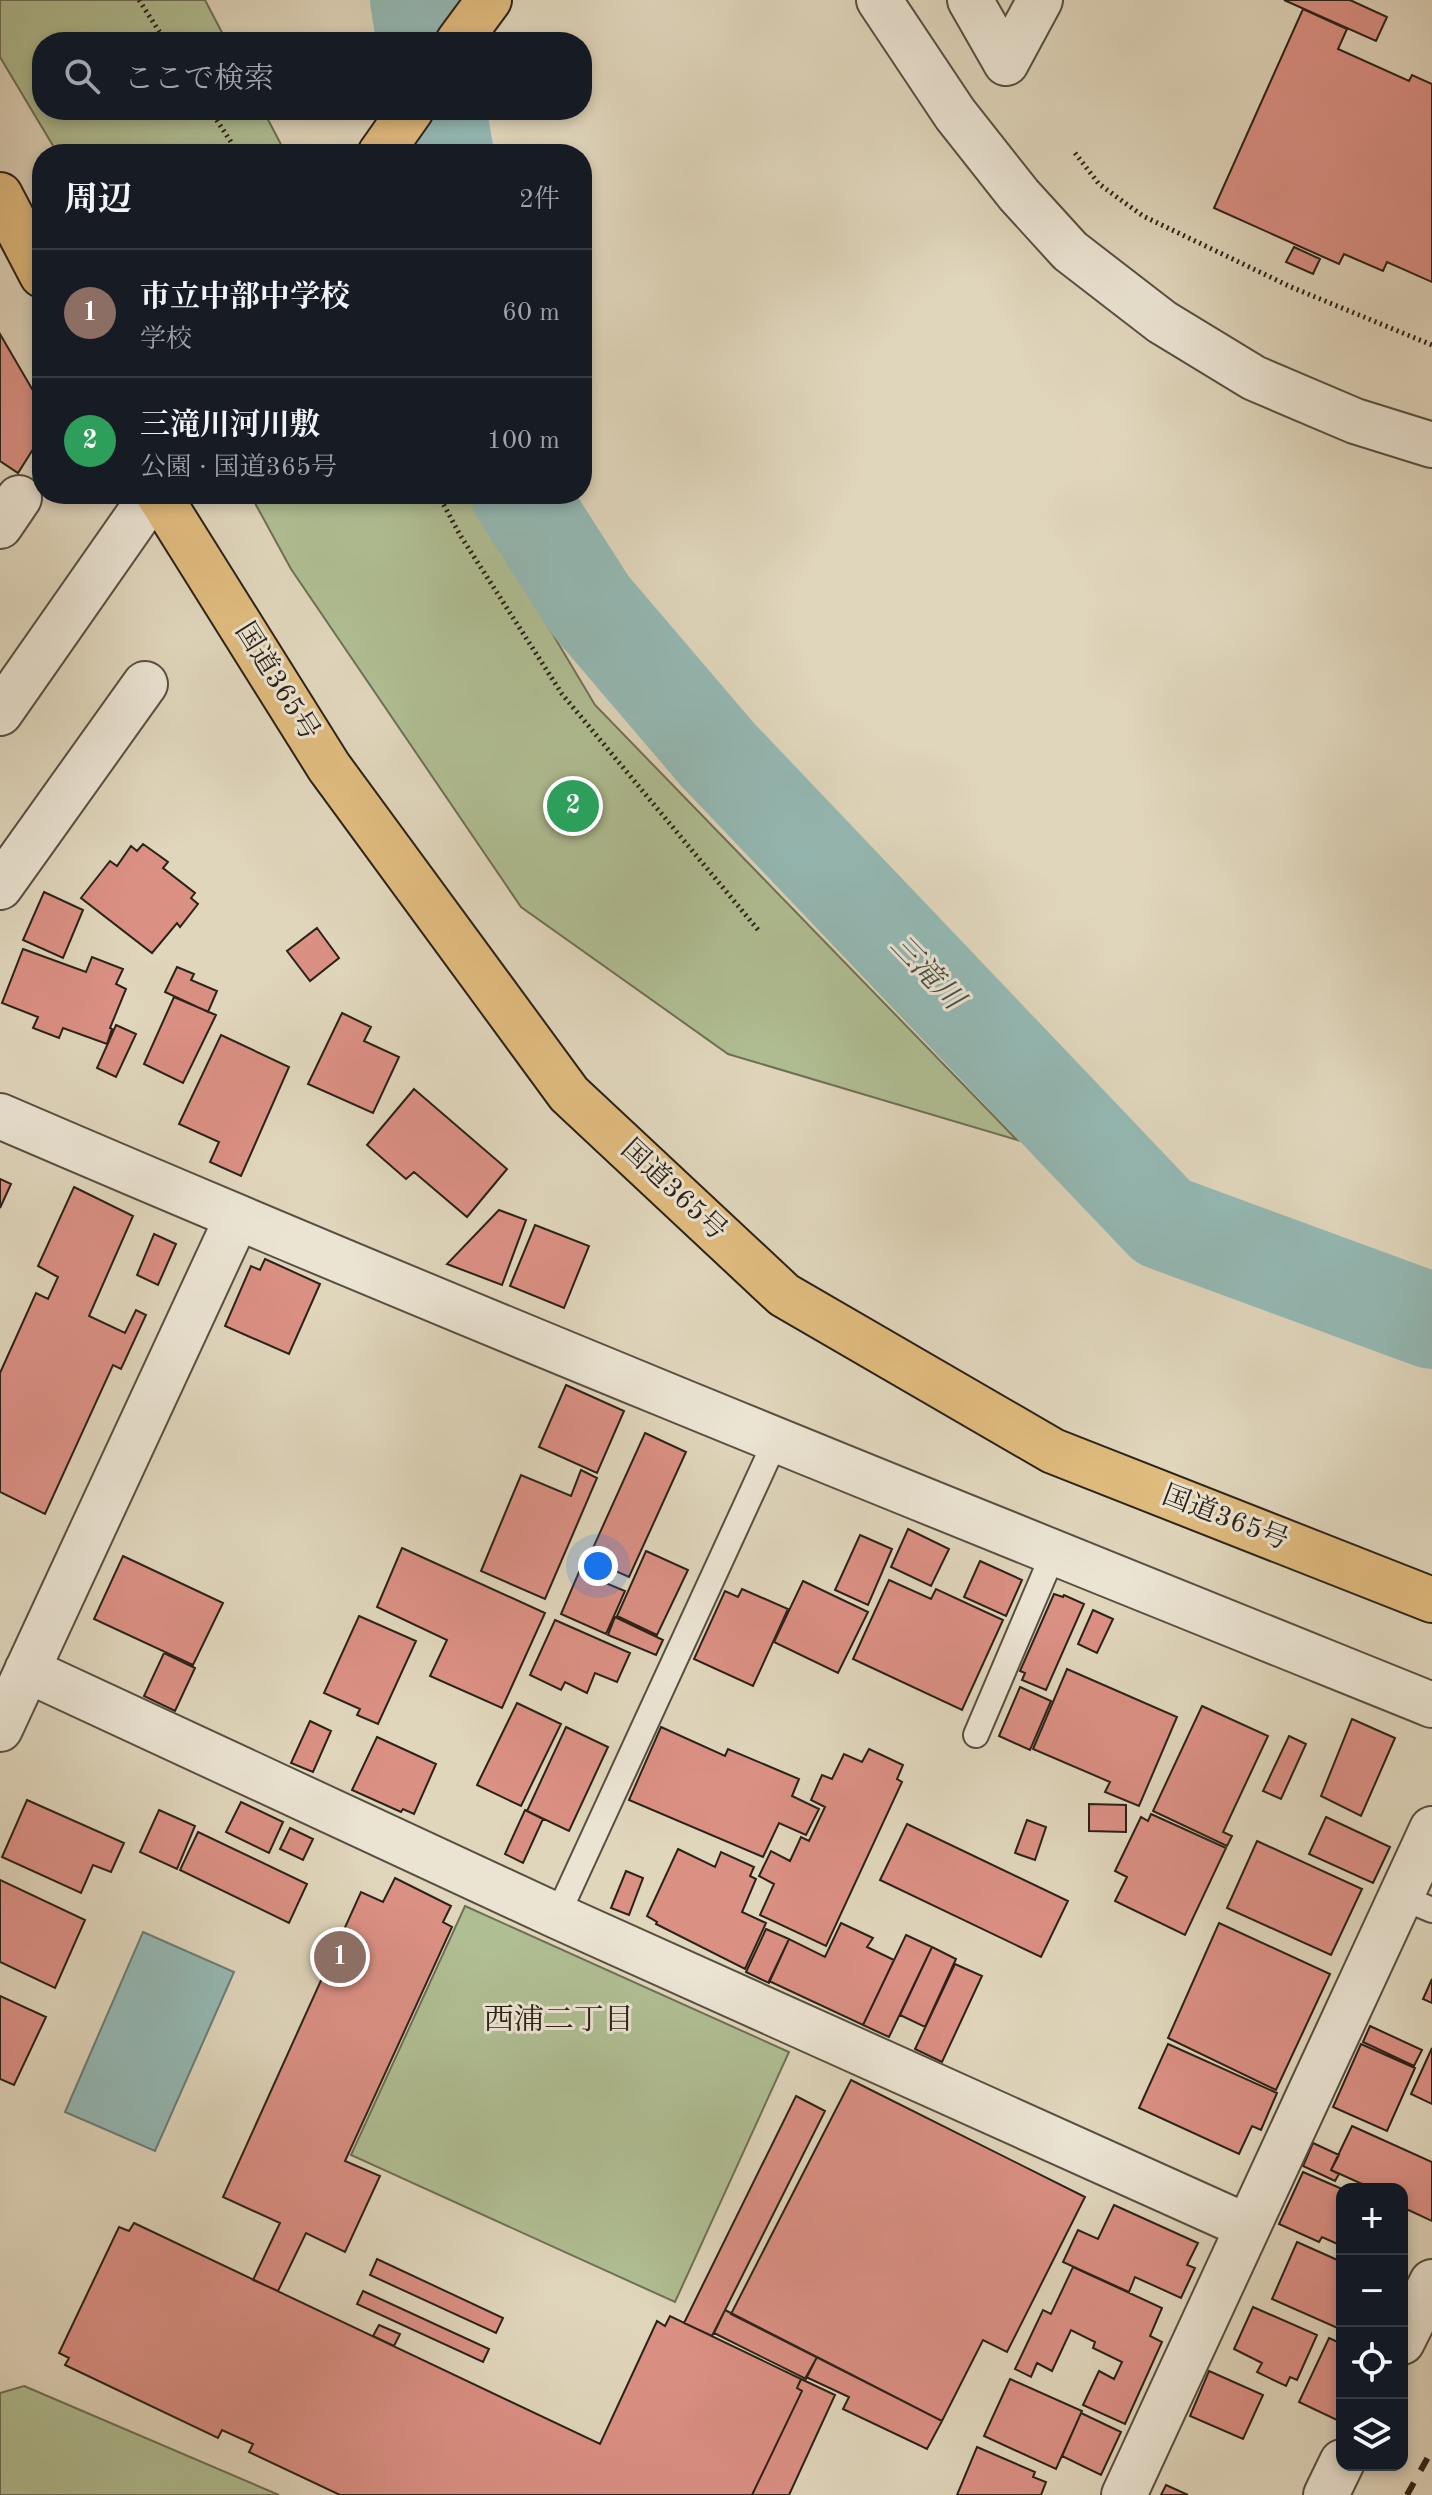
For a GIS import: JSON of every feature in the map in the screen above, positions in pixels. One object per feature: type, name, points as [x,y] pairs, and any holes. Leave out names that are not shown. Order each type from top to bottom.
[{"type":"highway","points":[[465,32],[489,0]]},
{"type":"highway","points":[[387,144],[404,120]]},
{"type":"highway","points":[[0,195],[32,256]]},
{"type":"highway","name":"国道365号","points":[[161,504],[329,767],[569,1094],[784,1295],[1053,1451],[1432,1600]]},
{"type":"street","points":[[879,0],[955,114],[1019,195],[1070,251],[1162,322],[1254,378],[1355,421],[1432,445]]},
{"type":"street","points":[[970,0],[1006,63],[1040,0]]},
{"type":"street","points":[[0,713],[148,504]]},
{"type":"street","points":[[0,887],[145,684]]},
{"type":"street","points":[[0,1116],[237,1218],[776,1440],[1432,1705]]},
{"type":"street","points":[[0,1729],[237,1218]]},
{"type":"street","points":[[27,1670],[557,1916],[1248,2227]]},
{"type":"street","points":[[1124,2495],[1248,2227],[1416,1904],[1432,1829]]},
{"type":"street","points":[[1408,2330],[1432,2282]]},
{"type":"street","points":[[1326,2495],[1338,2471]]},
{"type":"lane","points":[[557,1916],[776,1440]]},
{"type":"lane","points":[[976,1735],[1054,1552]]},
{"type":"path","points":[[139,0],[160,32]]},
{"type":"path","points":[[217,120],[232,144]]},
{"type":"path","points":[[1075,153],[1099,184],[1143,216],[1291,287],[1432,345]]},
{"type":"path","points":[[443,504],[562,694],[759,931]]},
{"type":"green space","points":[[0,0],[205,0],[222,32],[32,32],[32,111],[0,57]]},
{"type":"green space","points":[[38,120],[268,120],[281,144],[52,144]]},
{"type":"green space","points":[[255,504],[475,504],[595,705],[1017,1140],[728,1054],[521,907],[291,569]]},
{"type":"green space","points":[[465,1906],[789,2052],[675,2302],[351,2155]]},
{"type":"green space","points":[[24,2386],[279,2495],[0,2495],[0,2393]]},
{"type":"water","points":[[143,1932],[234,1972],[155,2151],[65,2112]]},
{"type":"building","points":[[1284,0],[1350,0],[1387,17],[1376,41]]},
{"type":"building","points":[[1303,9],[1347,29],[1338,49],[1409,81],[1412,75],[1432,84],[1432,282],[1387,262],[1383,271],[1344,254],[1339,264],[1214,208]]},
{"type":"building","points":[[1294,247],[1320,259],[1313,274],[1286,262]]},
{"type":"building","points":[[0,334],[32,389],[32,451],[18,473],[0,461]]},
{"type":"building","points":[[143,844],[168,862],[163,868],[195,893],[191,898],[198,904],[180,927],[177,923],[152,953],[81,898],[110,861],[117,866],[131,846],[137,851]]},
{"type":"building","points":[[44,892],[83,910],[63,958],[23,940]]},
{"type":"building","points":[[317,928],[339,958],[310,981],[287,951]]},
{"type":"building","points":[[23,949],[86,972],[92,957],[123,969],[116,984],[126,989],[107,1044],[63,1028],[59,1038],[33,1028],[38,1017],[2,1003]]},
{"type":"building","points":[[177,967],[194,974],[191,980],[217,991],[208,1012],[165,992]]},
{"type":"building","points":[[174,997],[216,1015],[183,1083],[144,1064]]},
{"type":"building","points":[[342,1013],[371,1027],[364,1041],[399,1057],[373,1113],[308,1084]]},
{"type":"building","points":[[116,1025],[136,1034],[116,1077],[97,1068]]},
{"type":"building","points":[[221,1035],[289,1067],[241,1176],[210,1162],[219,1142],[179,1124]]},
{"type":"building","points":[[414,1089],[507,1169],[467,1217],[414,1172],[406,1179],[367,1145]]},
{"type":"building","points":[[0,1179],[11,1184],[0,1208]]},
{"type":"building","points":[[74,1187],[133,1216],[89,1316],[125,1333],[136,1310],[146,1315],[121,1369],[113,1365],[45,1514],[0,1492],[0,1373],[36,1293],[48,1299],[58,1277],[38,1266]]},
{"type":"building","points":[[499,1210],[526,1220],[502,1285],[447,1264]]},
{"type":"building","points":[[535,1225],[589,1246],[564,1308],[510,1286]]},
{"type":"building","points":[[154,1234],[176,1244],[158,1285],[137,1275]]},
{"type":"building","points":[[265,1259],[320,1284],[289,1354],[225,1326],[251,1266],[260,1270]]},
{"type":"building","points":[[566,1385],[624,1411],[597,1473],[539,1447]]},
{"type":"building","points":[[645,1433],[686,1452],[629,1577],[588,1559]]},
{"type":"building","points":[[581,1470],[597,1478],[545,1599],[481,1571],[521,1475],[571,1496]]},
{"type":"building","points":[[908,1529],[949,1549],[931,1586],[891,1567]]},
{"type":"building","points":[[860,1535],[892,1549],[868,1605],[835,1590]]},
{"type":"building","points":[[402,1548],[545,1613],[502,1708],[430,1676],[447,1640],[377,1607]]},
{"type":"building","points":[[646,1551],[688,1570],[657,1635],[617,1616]]},
{"type":"building","points":[[123,1556],[223,1603],[193,1665],[94,1619]]},
{"type":"building","points":[[980,1561],[1022,1580],[1006,1616],[964,1597]]},
{"type":"building","points":[[579,1572],[625,1591],[606,1634],[561,1614]]},
{"type":"building","points":[[889,1580],[931,1599],[936,1589],[1003,1620],[962,1710],[853,1659]]},
{"type":"building","points":[[803,1581],[868,1612],[838,1673],[774,1642]]},
{"type":"building","points":[[742,1589],[788,1609],[753,1686],[694,1659],[725,1591],[738,1597]]},
{"type":"building","points":[[1054,1594],[1084,1604],[1046,1690],[1022,1680],[1025,1673],[1020,1671]]},
{"type":"building","points":[[1093,1610],[1113,1619],[1097,1653],[1078,1644]]},
{"type":"building","points":[[359,1616],[416,1641],[378,1724],[357,1715],[360,1709],[324,1693]]},
{"type":"building","points":[[615,1617],[663,1640],[656,1655],[608,1635]]},
{"type":"building","points":[[555,1620],[630,1653],[617,1682],[595,1673],[587,1693],[565,1682],[561,1690],[530,1675]]},
{"type":"building","points":[[164,1653],[195,1668],[175,1711],[144,1696]]},
{"type":"building","points":[[1067,1669],[1177,1717],[1139,1806],[1105,1792],[1110,1782],[1033,1749]]},
{"type":"building","points":[[1020,1687],[1051,1701],[1030,1750],[999,1736]]},
{"type":"building","points":[[517,1703],[561,1724],[521,1806],[477,1785]]},
{"type":"building","points":[[1202,1706],[1268,1736],[1223,1832],[1232,1836],[1227,1846],[1153,1811]]},
{"type":"building","points":[[1352,1719],[1395,1738],[1361,1816],[1321,1796]]},
{"type":"building","points":[[310,1721],[331,1731],[313,1772],[291,1763]]},
{"type":"building","points":[[566,1727],[608,1747],[569,1831],[527,1811]]},
{"type":"building","points":[[661,1727],[725,1756],[728,1749],[799,1779],[792,1796],[819,1809],[806,1835],[779,1823],[763,1857],[629,1800]]},
{"type":"building","points":[[1289,1736],[1306,1744],[1281,1799],[1263,1791]]},
{"type":"building","points":[[377,1737],[436,1764],[414,1814],[403,1809],[401,1812],[352,1790]]},
{"type":"building","points":[[869,1749],[903,1765],[897,1779],[902,1782],[826,1946],[760,1915],[774,1884],[759,1876],[771,1851],[790,1861],[801,1837],[809,1841],[825,1807],[811,1800],[822,1775],[832,1779],[844,1754],[862,1762]]},
{"type":"building","points":[[27,1800],[124,1843],[111,1872],[93,1865],[81,1893],[2,1857]]},
{"type":"building","points":[[241,1802],[283,1822],[269,1853],[226,1832]]},
{"type":"building","points":[[1089,1804],[1126,1805],[1126,1832],[1089,1831]]},
{"type":"building","points":[[159,1810],[195,1826],[177,1869],[140,1852]]},
{"type":"building","points":[[525,1810],[543,1819],[523,1863],[505,1854]]},
{"type":"building","points":[[1151,1814],[1226,1848],[1185,1935],[1115,1901],[1127,1877],[1115,1871],[1141,1817],[1148,1821]]},
{"type":"building","points":[[1326,1817],[1390,1847],[1373,1883],[1309,1854]]},
{"type":"building","points":[[1027,1820],[1046,1827],[1035,1860],[1015,1853]]},
{"type":"building","points":[[907,1824],[1068,1901],[1041,1957],[880,1880]]},
{"type":"building","points":[[290,1828],[313,1839],[303,1860],[280,1849]]},
{"type":"building","points":[[198,1832],[307,1884],[289,1923],[180,1870]]},
{"type":"building","points":[[1257,1841],[1362,1889],[1331,1955],[1227,1908]]},
{"type":"building","points":[[678,1849],[715,1867],[721,1852],[754,1867],[750,1876],[756,1879],[742,1912],[766,1923],[745,1969],[656,1924],[647,1916]]},
{"type":"building","points":[[626,1871],[643,1878],[629,1915],[611,1908]]},
{"type":"building","points":[[395,1878],[451,1906],[443,1922],[452,1927],[345,2161],[380,2176],[345,2252],[306,2233],[278,2291],[253,2280],[280,2223],[223,2197],[361,1892],[383,1902]]},
{"type":"building","points":[[0,1880],[85,1920],[55,1988],[0,1962]]},
{"type":"building","points":[[841,1923],[873,1938],[867,1947],[894,1960],[863,2025],[769,1981],[789,1939],[825,1957]]},
{"type":"building","points":[[1219,1923],[1330,1974],[1276,2090],[1168,2038]]},
{"type":"building","points":[[766,1929],[789,1939],[769,1983],[746,1972]]},
{"type":"building","points":[[906,1935],[932,1947],[889,2037],[863,2025]]},
{"type":"building","points":[[932,1947],[956,1959],[925,2027],[900,2015]]},
{"type":"building","points":[[955,1964],[982,1976],[942,2062],[915,2049]]},
{"type":"building","points":[[1432,1979],[1432,2003],[1423,1999]]},
{"type":"building","points":[[0,1996],[46,2017],[14,2085],[0,2079]]},
{"type":"building","points":[[1370,2026],[1422,2050],[1414,2066],[1363,2042]]},
{"type":"building","points":[[1168,2044],[1277,2093],[1261,2130],[1252,2126],[1239,2154],[1139,2108]]},
{"type":"building","points":[[1361,2044],[1415,2068],[1387,2131],[1333,2107]]},
{"type":"building","points":[[1432,2048],[1432,2104],[1411,2094]]},
{"type":"building","points":[[851,2080],[1085,2197],[1007,2352],[983,2340],[942,2421],[731,2314]]},
{"type":"building","points":[[796,2096],[825,2111],[712,2336],[684,2323]]},
{"type":"building","points":[[1352,2126],[1432,2162],[1432,2221],[1408,2210],[1408,2183],[1360,2183],[1331,2170]]},
{"type":"building","points":[[1313,2143],[1339,2155],[1331,2170],[1339,2174],[1335,2181],[1303,2166]]},
{"type":"building","points":[[1303,2172],[1336,2186],[1336,2243],[1322,2237],[1319,2242],[1279,2224]]},
{"type":"building","points":[[1114,2205],[1198,2243],[1187,2265],[1195,2268],[1181,2298],[1135,2277],[1129,2292],[1063,2262],[1078,2230],[1098,2239]]},
{"type":"building","points":[[134,2223],[600,2444],[657,2321],[665,2326],[670,2316],[801,2379],[797,2388],[802,2391],[752,2495],[340,2495],[249,2452],[253,2444],[222,2430],[218,2438],[65,2365],[69,2358],[59,2353],[119,2227],[129,2231]]},
{"type":"building","points":[[1297,2242],[1336,2259],[1336,2327],[1272,2299]]},
{"type":"building","points":[[377,2259],[503,2318],[496,2333],[370,2275]]},
{"type":"building","points":[[1073,2267],[1162,2308],[1150,2336],[1162,2342],[1125,2424],[1083,2405],[1099,2371],[1114,2379],[1122,2362],[1093,2348],[1095,2342],[1071,2330],[1052,2371],[1037,2363],[1031,2377],[1015,2369],[1043,2310],[1051,2314]]},
{"type":"building","points":[[363,2291],[489,2349],[483,2362],[357,2304]]},
{"type":"building","points":[[1253,2307],[1317,2335],[1297,2380],[1290,2377],[1286,2386],[1257,2372],[1262,2363],[1234,2349]]},
{"type":"building","points":[[725,2310],[817,2357],[806,2379],[714,2333]]},
{"type":"building","points":[[379,2325],[400,2334],[394,2346],[373,2336]]},
{"type":"building","points":[[1329,2338],[1336,2341],[1336,2420],[1299,2402]]},
{"type":"building","points":[[817,2357],[942,2421],[927,2449],[843,2409],[849,2397],[806,2377]]},
{"type":"building","points":[[1209,2371],[1263,2395],[1243,2439],[1190,2416]]},
{"type":"building","points":[[801,2379],[835,2395],[789,2495],[752,2495],[802,2391],[797,2388]]},
{"type":"building","points":[[1010,2379],[1082,2411],[1056,2469],[984,2436]]},
{"type":"building","points":[[1081,2413],[1121,2432],[1101,2475],[1062,2456]]},
{"type":"building","points":[[977,2447],[1035,2472],[1033,2477],[1046,2482],[1041,2495],[957,2495]]},
{"type":"building","points":[[1166,2485],[1188,2495],[1161,2495]]},
{"type":"waterway","name":"三滝川","points":[[418,0],[423,32]]},
{"type":"waterway","name":"三滝川","points":[[440,120],[444,144]]},
{"type":"waterway","name":"三滝川","points":[[525,504],[590,605],[718,755],[1163,1222],[1432,1321]]},
{"type":"railway","points":[[1407,2495],[1432,2450]]},
{"type":"place","name":"三滝川河川敷","points":[[573,806]]},
{"type":"place","name":"市立中部中学校","points":[[340,1957]]},
{"type":"district","name":"西浦二丁目","points":[[559,2021]]}]
